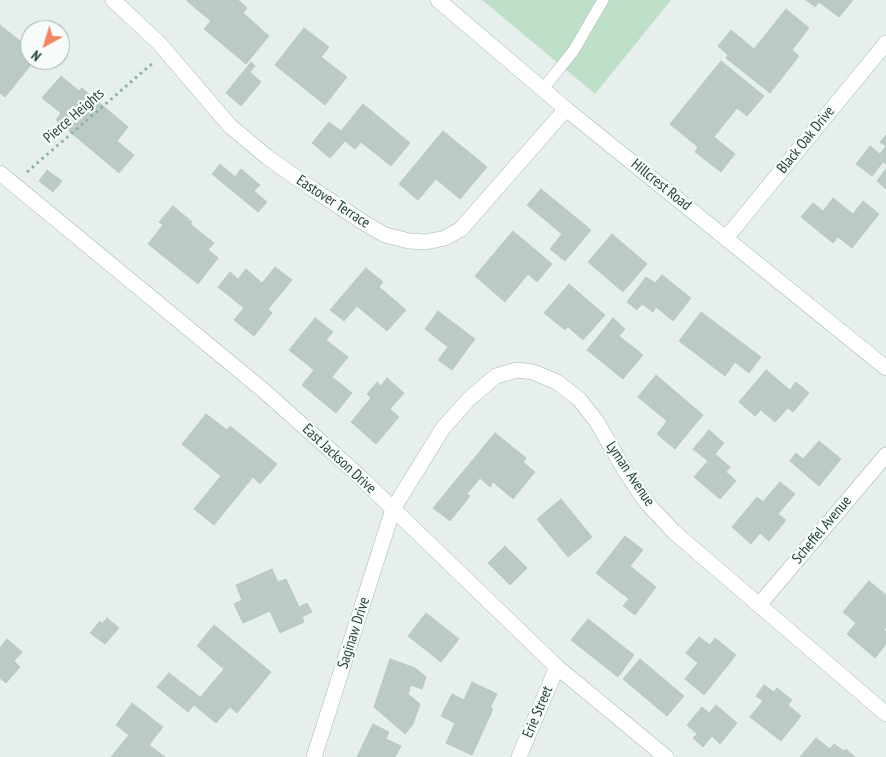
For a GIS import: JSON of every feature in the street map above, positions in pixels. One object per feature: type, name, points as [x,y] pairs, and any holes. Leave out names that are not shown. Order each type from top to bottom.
[{"type":"street","name":"Eastover Terrace","points":[[113,0],[159,43],[230,126],[267,157],[366,224],[385,235],[408,242],[426,242],[445,238],[461,229],[566,109]]},
{"type":"street","name":"Hillcrest Road","points":[[438,0],[566,109],[886,368]]},
{"type":"street","name":"Black Oak Drive","points":[[726,238],[886,43]]},
{"type":"street","name":"East Jackson Drive","points":[[0,173],[263,390],[358,475],[557,667],[666,757]]},
{"type":"street","name":"Lyman Avenue","points":[[393,509],[443,428],[469,399],[496,376],[517,370],[534,372],[557,382],[579,399],[597,422],[624,469],[646,502],[674,532],[886,714]]},
{"type":"street","name":"Scheffel Avenue","points":[[759,605],[886,455]]},
{"type":"street","name":"Saginaw Drive","points":[[314,757],[393,509]]},
{"type":"street","name":"Erie Street","points":[[519,757],[557,667]]},
{"type":"lane","points":[[543,89],[574,50],[603,0]]},
{"type":"path","name":"Pierce Heights","points":[[14,184],[166,52]]},
{"type":"green space","points":[[482,0],[671,0],[595,94]]},
{"type":"building","points":[[188,0],[238,0],[247,8],[243,13],[269,36],[246,64],[204,29],[211,21]]},
{"type":"building","points":[[806,0],[853,0],[839,17],[819,2],[815,7]]},
{"type":"building","points":[[786,9],[809,28],[792,50],[799,56],[770,93],[726,58],[728,55],[718,46],[731,30],[754,49]]},
{"type":"building","points":[[0,25],[20,41],[20,70],[27,70],[5,97],[0,93]]},
{"type":"building","points":[[304,28],[329,47],[321,57],[347,77],[325,105],[275,65]]},
{"type":"building","points":[[721,61],[764,96],[747,116],[737,108],[714,137],[735,154],[721,172],[695,152],[698,147],[670,124]]},
{"type":"building","points":[[251,62],[255,66],[250,72],[261,82],[241,106],[226,93]]},
{"type":"building","points":[[61,76],[79,91],[82,88],[128,127],[117,141],[134,155],[119,173],[56,120],[61,113],[42,98]]},
{"type":"building","points":[[363,104],[410,143],[391,166],[361,142],[355,149],[345,141],[330,158],[312,143],[329,122],[341,131]]},
{"type":"building","points":[[443,131],[487,167],[460,199],[436,179],[418,200],[399,184]]},
{"type":"building","points":[[886,135],[886,146],[880,142]]},
{"type":"building","points":[[870,146],[880,154],[886,146],[886,164],[883,162],[872,176],[856,164]]},
{"type":"building","points":[[220,164],[235,177],[241,169],[260,185],[254,191],[267,202],[258,212],[212,174]]},
{"type":"building","points":[[886,169],[886,189],[877,181]]},
{"type":"building","points":[[47,170],[62,181],[53,192],[39,181]]},
{"type":"building","points":[[541,189],[591,230],[565,261],[550,249],[562,234],[527,205]]},
{"type":"building","points":[[833,198],[853,214],[863,201],[879,214],[852,248],[838,237],[833,243],[801,217],[813,203],[823,211]]},
{"type":"building","points":[[173,206],[192,222],[190,224],[214,243],[208,250],[218,258],[198,284],[148,244],[163,225],[159,222]]},
{"type":"building","points":[[513,231],[552,264],[537,282],[528,274],[505,302],[475,276]]},
{"type":"building","points":[[612,234],[647,264],[623,292],[588,262]]},
{"type":"building","points":[[275,267],[292,280],[268,309],[272,313],[254,336],[234,320],[244,308],[218,287],[230,272],[238,279],[246,269],[262,283]]},
{"type":"building","points":[[366,268],[383,282],[379,287],[406,310],[387,331],[357,306],[344,321],[330,310]]},
{"type":"building","points":[[662,275],[691,298],[673,321],[656,307],[653,312],[642,304],[637,310],[627,302],[646,277],[655,283]]},
{"type":"building","points":[[569,284],[605,315],[583,340],[568,327],[565,330],[544,313]]},
{"type":"building","points":[[438,311],[475,339],[452,370],[438,360],[448,347],[425,329]]},
{"type":"building","points":[[701,312],[761,357],[749,373],[735,362],[725,376],[679,341]]},
{"type":"building","points":[[315,318],[333,332],[326,340],[348,357],[332,377],[352,393],[336,413],[302,385],[314,370],[289,350]]},
{"type":"building","points":[[613,318],[625,329],[619,336],[643,355],[623,379],[587,350]]},
{"type":"building","points":[[766,370],[790,390],[796,382],[809,393],[793,412],[788,408],[775,422],[761,410],[755,416],[739,402]]},
{"type":"building","points":[[656,375],[703,415],[675,449],[657,434],[667,421],[638,397]]},
{"type":"building","points":[[387,378],[404,393],[390,409],[399,417],[376,444],[351,422],[371,398],[367,394],[377,382],[381,386]]},
{"type":"building","points":[[206,414],[227,430],[230,426],[277,464],[260,484],[253,477],[214,525],[194,509],[221,476],[182,444]]},
{"type":"building","points":[[709,430],[724,443],[715,454],[730,467],[726,472],[736,481],[720,499],[694,477],[708,461],[693,449]]},
{"type":"building","points":[[495,433],[526,458],[523,462],[535,472],[513,499],[493,482],[490,487],[480,478],[467,494],[470,496],[450,521],[433,508]]},
{"type":"building","points":[[819,441],[841,459],[819,486],[790,461],[796,453],[803,459]]},
{"type":"building","points":[[780,482],[795,494],[778,514],[786,520],[769,541],[760,533],[751,544],[732,527],[757,497],[763,502]]},
{"type":"building","points":[[561,499],[592,537],[568,557],[537,519]]},
{"type":"building","points":[[625,536],[643,550],[630,566],[656,587],[635,615],[623,606],[629,599],[596,573]]},
{"type":"building","points":[[505,546],[527,568],[510,585],[488,563]]},
{"type":"building","points":[[272,569],[278,582],[286,579],[299,607],[307,603],[312,612],[302,617],[304,622],[280,633],[270,611],[243,623],[234,604],[242,600],[236,585]]},
{"type":"building","points":[[869,581],[886,595],[886,627],[884,630],[886,632],[886,644],[875,658],[847,634],[856,623],[843,612]]},
{"type":"building","points":[[426,613],[459,639],[441,662],[408,636]]},
{"type":"building","points":[[107,618],[119,628],[105,644],[90,633],[100,621],[102,624]]},
{"type":"building","points":[[588,619],[634,655],[618,677],[571,640]]},
{"type":"building","points":[[214,625],[271,672],[237,713],[230,707],[216,723],[194,705],[224,669],[197,646]]},
{"type":"building","points":[[699,637],[710,645],[715,638],[736,655],[704,695],[685,679],[698,663],[686,653]]},
{"type":"building","points":[[7,639],[22,652],[14,661],[20,667],[6,683],[0,678],[0,648]]},
{"type":"building","points":[[390,659],[415,668],[426,677],[422,689],[411,685],[408,694],[420,704],[413,724],[405,734],[374,707]]},
{"type":"building","points":[[640,659],[684,696],[667,716],[623,679]]},
{"type":"building","points":[[169,673],[200,697],[188,712],[157,687]]},
{"type":"building","points":[[472,682],[497,694],[490,708],[493,709],[472,755],[446,743],[455,723],[441,716],[452,694],[464,700]]},
{"type":"building","points":[[764,685],[774,692],[777,688],[792,700],[788,705],[801,716],[781,741],[750,717],[763,701],[756,696]]},
{"type":"building","points":[[132,703],[163,727],[149,745],[165,757],[111,757],[129,735],[116,725]]},
{"type":"building","points":[[716,705],[737,723],[720,744],[712,736],[703,747],[693,738],[697,734],[687,725],[702,707],[709,713]]},
{"type":"building","points":[[373,724],[389,732],[386,739],[401,746],[395,757],[357,757]]},
{"type":"building","points":[[816,738],[830,749],[834,744],[844,751],[846,749],[855,757],[800,757]]}]
